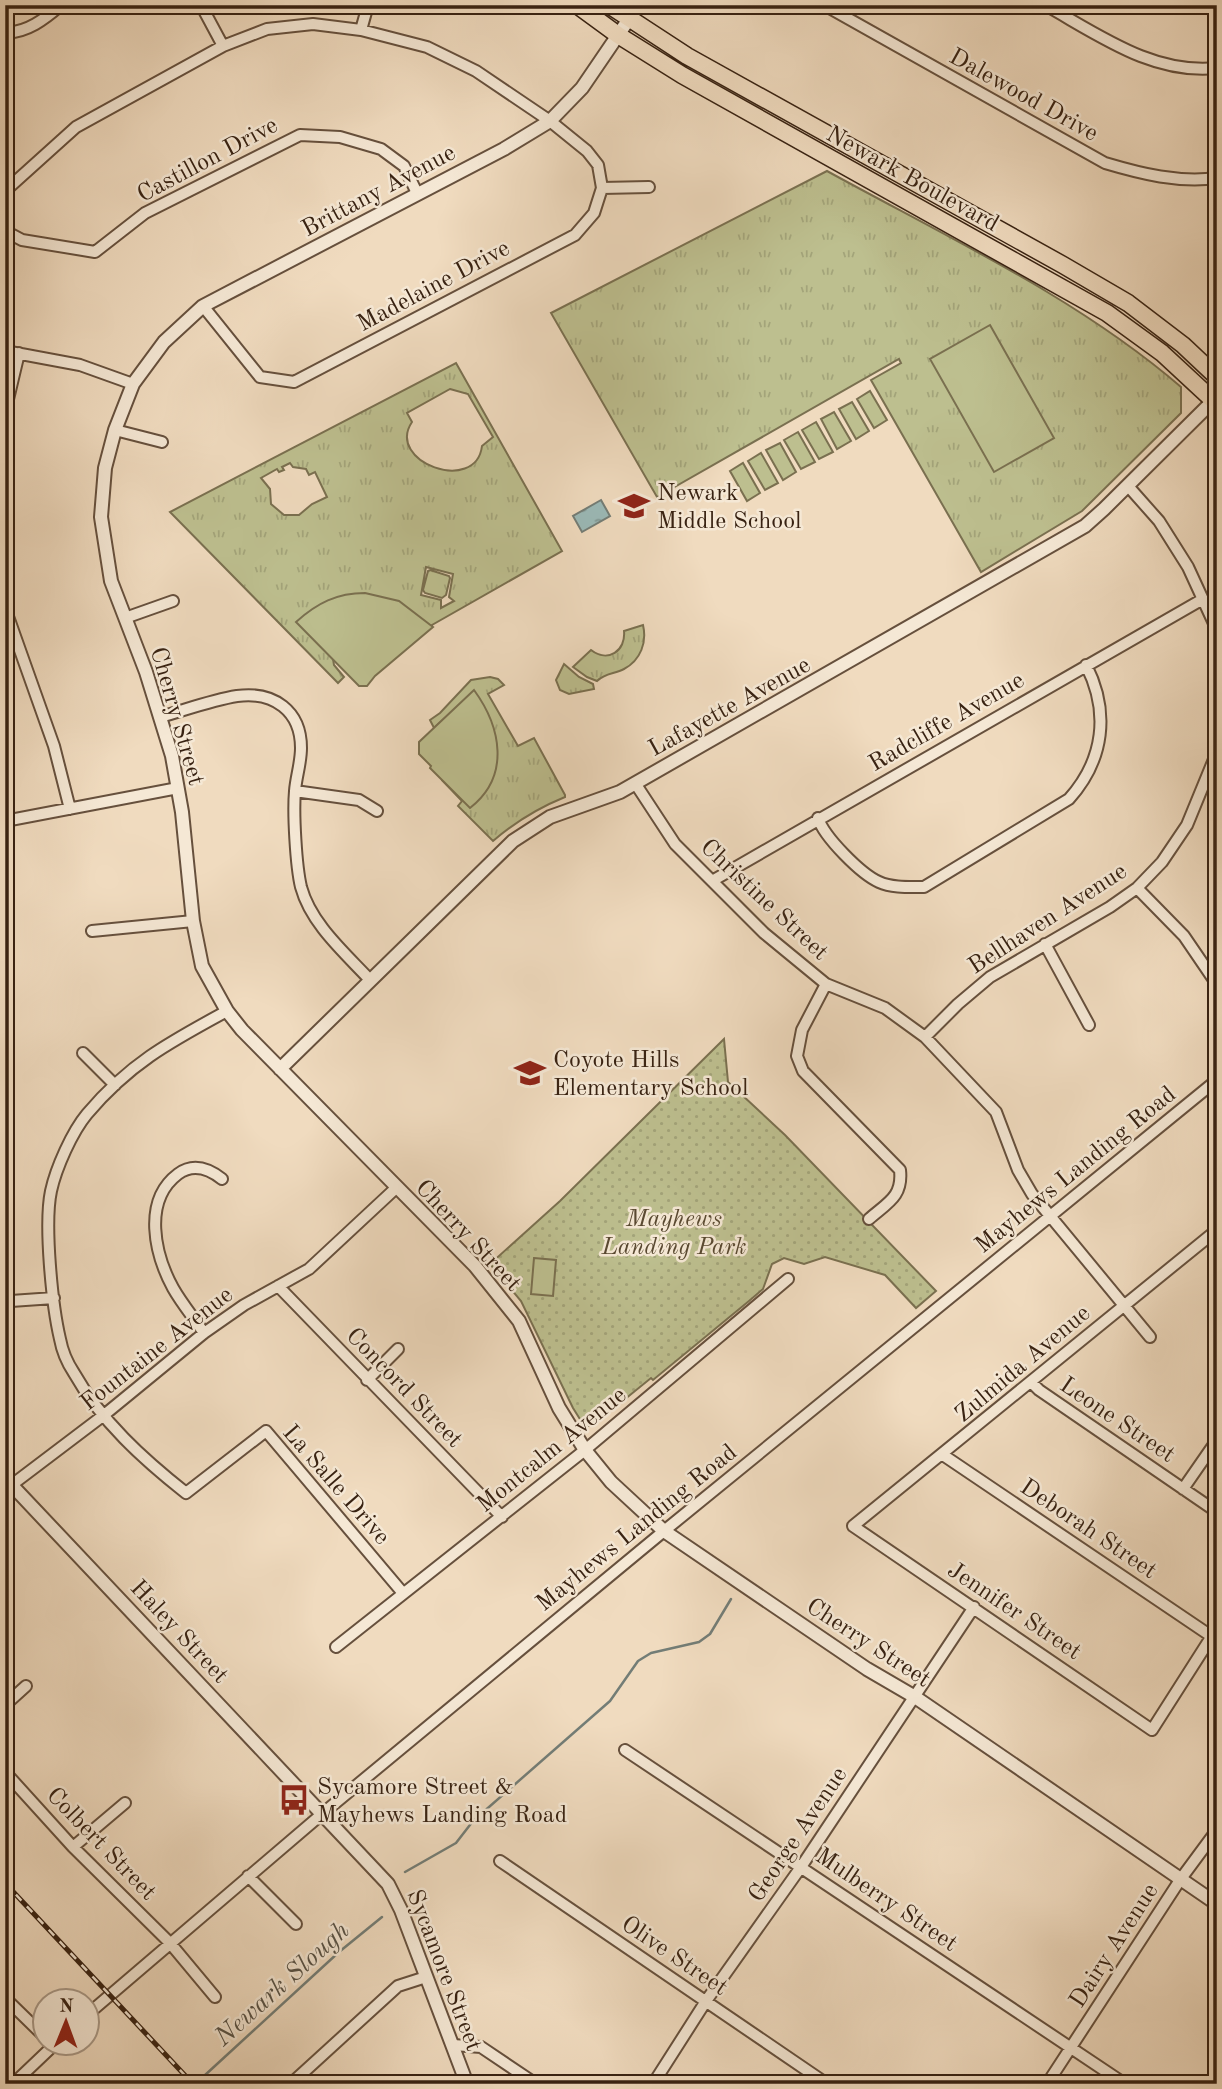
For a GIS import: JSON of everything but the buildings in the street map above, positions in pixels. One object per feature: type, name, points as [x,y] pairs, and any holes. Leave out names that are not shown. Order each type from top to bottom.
[{"type":"main road","name":"Newark Boulevard","points":[[577,5],[618,35],[682,75],[1107,313],[1162,353],[1215,401]]},
{"type":"main road","name":"Newark Boulevard","points":[[609,5],[709,68],[1128,303],[1183,345],[1217,377]]},
{"type":"street","points":[[5,32],[43,22],[61,5]]},
{"type":"street","points":[[201,5],[223,46]]},
{"type":"street","points":[[361,30],[368,5]]},
{"type":"street","points":[[629,19],[638,5]]},
{"type":"street","name":"Dalewood Drive","points":[[824,5],[1105,163],[1155,177],[1201,180],[1217,178]]},
{"type":"street","points":[[1045,5],[1128,51],[1157,63],[1188,70],[1217,68]]},
{"type":"street","name":"Brittany Avenue","points":[[132,384],[164,342],[203,306],[504,149],[550,121],[582,88],[629,19]]},
{"type":"street","points":[[5,191],[75,127],[223,46],[267,29],[313,24],[361,30],[427,47],[476,71],[550,121],[587,151],[598,165],[602,188],[649,187]]},
{"type":"street","name":"Castillon Drive","points":[[5,231],[22,240],[96,252],[145,213],[300,135],[341,136],[381,149],[404,166],[417,193]]},
{"type":"street","name":"Madelaine Drive","points":[[203,306],[260,377],[294,382],[575,234],[594,214],[602,188]]},
{"type":"street","points":[[5,351],[80,365],[132,384]]},
{"type":"street","points":[[5,412],[19,353]]},
{"type":"street","name":"Cherry Street","points":[[132,384],[115,430],[105,468],[101,517],[111,581],[172,756],[193,921],[202,966],[227,1011],[396,1188],[475,1266],[519,1321],[559,1408],[585,1450],[611,1482],[664,1531],[867,1669],[915,1697],[1217,1904]]},
{"type":"street","name":"Lafayette Avenue","points":[[281,1069],[513,841],[530,828],[550,817],[600,801],[635,783],[1085,526],[1215,401]]},
{"type":"street","points":[[115,430],[162,442]]},
{"type":"street","points":[[1128,486],[1159,521],[1188,567],[1217,630]]},
{"type":"street","name":"Radcliffe Avenue","points":[[712,881],[1203,599]]},
{"type":"street","points":[[125,618],[173,601]]},
{"type":"street","points":[[5,608],[54,746],[70,809]]},
{"type":"street","points":[[818,818],[825,834],[851,861],[878,882],[923,887],[1069,799],[1083,783],[1101,735],[1099,703],[1093,678],[1086,665]]},
{"type":"street","points":[[160,717],[238,696],[260,696],[278,702],[292,713],[299,730],[301,750],[295,791],[301,886],[311,911],[370,980]]},
{"type":"street","name":"Bellhaven Avenue","points":[[925,1037],[990,977],[1110,907],[1137,888],[1163,862],[1187,825],[1217,752]]},
{"type":"street","name":"Christine Street","points":[[635,783],[675,844],[764,933],[825,984],[885,1008],[925,1037],[996,1112],[1018,1170],[1048,1216],[1150,1337]]},
{"type":"street","points":[[5,821],[178,788]]},
{"type":"street","points":[[295,791],[359,800],[377,811]]},
{"type":"street","points":[[1137,888],[1184,936],[1214,980]]},
{"type":"street","points":[[92,931],[193,921]]},
{"type":"street","points":[[1045,944],[1089,1025]]},
{"type":"street","points":[[825,984],[802,1030],[797,1056],[803,1071],[900,1170],[902,1183],[897,1195],[869,1219]]},
{"type":"street","name":"La Salle Drive","points":[[227,1011],[140,1061],[85,1116],[72,1137],[51,1191],[48,1224],[60,1340],[74,1373],[104,1415],[143,1459],[186,1493],[266,1431],[402,1592]]},
{"type":"street","points":[[83,1053],[115,1085]]},
{"type":"street","name":"Mayhews Landing Road","points":[[102,2002],[248,1876],[664,1531],[1217,1080]]},
{"type":"street","points":[[204,1333],[173,1288],[166,1270],[156,1235],[156,1208],[165,1189],[183,1170],[202,1168],[212,1171],[222,1179]]},
{"type":"street","name":"Fountaine Avenue","points":[[7,1484],[104,1415],[204,1333],[244,1305],[309,1269],[396,1188]]},
{"type":"street","name":"Zulmida Avenue","points":[[853,1527],[1217,1230]]},
{"type":"street","name":"Montcalm Avenue","points":[[336,1647],[402,1592],[585,1450],[788,1279]]},
{"type":"street","name":"Concord Street","points":[[278,1286],[502,1517]]},
{"type":"street","points":[[10,1301],[54,1298]]},
{"type":"street","points":[[367,1380],[398,1349]]},
{"type":"street","name":"Leone Street","points":[[1032,1383],[1217,1512]]},
{"type":"street","points":[[1183,1489],[1217,1440]]},
{"type":"street","name":"Deborah Street","points":[[943,1455],[1214,1632]]},
{"type":"street","name":"Haley Street","points":[[7,1484],[322,1814]]},
{"type":"street","name":"Jennifer Street","points":[[853,1527],[1152,1730],[1214,1632]]},
{"type":"street","name":"George Avenue","points":[[653,2084],[706,2001],[802,1867],[974,1607]]},
{"type":"street","points":[[5,1705],[26,1686]]},
{"type":"street","name":"Mulberry Street","points":[[625,1750],[1125,2084]]},
{"type":"street","name":"Colbert Street","points":[[5,1772],[74,1847],[170,1943],[215,1997]]},
{"type":"street","points":[[74,1847],[125,1802]]},
{"type":"street","name":"Sycamore Street","points":[[322,1814],[388,1884],[401,1910],[467,2084]]},
{"type":"street","name":"Dairy Avenue","points":[[1047,2084],[1180,1880],[1217,1830]]},
{"type":"street","name":"Olive Street","points":[[499,1861],[827,2084]]},
{"type":"street","points":[[248,1876],[296,1924]]},
{"type":"street","points":[[296,2084],[294,2081],[398,1986],[426,1977]]},
{"type":"street","points":[[5,1997],[32,2024]]},
{"type":"street","points":[[453,2045],[481,2047],[536,2084]]},
{"type":"street","points":[[13,2084],[37,2058]]},
{"type":"green space","points":[[827,171],[1055,297],[1141,355],[1181,387],[1181,413],[1082,511],[981,572],[871,380],[901,363],[899,359],[657,497],[551,313]]},
{"type":"green space","points":[[990,325],[1054,438],[994,472],[930,359]]},
{"type":"green space","points":[[456,363],[562,551],[432,627],[333,659],[334,665],[344,677],[338,683],[170,512]],"holes":[[[450,389],[468,394],[493,437],[482,446],[476,461],[465,469],[435,467],[421,460],[411,450],[407,437],[412,422],[407,413]],[[290,463],[293,467],[306,469],[309,475],[315,472],[327,497],[312,504],[299,515],[284,515],[271,504],[270,489],[261,478],[277,469],[279,472],[284,470],[282,467]],[[426,567],[453,574],[449,597],[454,601],[441,608],[441,600],[421,595]]]},
{"type":"green space","points":[[870,391],[887,420],[874,428],[857,399]]},
{"type":"green space","points":[[852,402],[869,431],[856,439],[839,409]]},
{"type":"green space","points":[[834,412],[851,441],[837,449],[821,419]]},
{"type":"green space","points":[[816,422],[833,452],[819,459],[802,430]]},
{"type":"green space","points":[[798,432],[815,462],[801,469],[784,440]]},
{"type":"green space","points":[[780,443],[796,472],[783,480],[766,450]]},
{"type":"green space","points":[[761,453],[778,483],[765,490],[748,461]]},
{"type":"green space","points":[[743,463],[760,493],[747,501],[730,471]]},
{"type":"green space","points":[[430,570],[450,578],[446,595],[442,598],[423,590]]},
{"type":"green space","points":[[365,593],[399,601],[433,627],[375,676],[367,686],[359,686],[296,622],[328,600]]},
{"type":"green space","points":[[643,625],[644,638],[639,656],[624,669],[603,676],[597,681],[573,667],[591,650],[604,655],[615,653],[622,644],[624,631]]},
{"type":"green space","points":[[564,664],[579,677],[593,684],[594,689],[569,694],[560,690],[556,680]]},
{"type":"green space","points":[[490,677],[498,679],[504,685],[488,694],[518,746],[534,738],[565,795],[527,816],[493,841],[458,806],[462,801],[442,780],[444,719],[434,728],[430,720],[471,680]]},
{"type":"green space","points":[[474,690],[491,720],[498,751],[492,781],[470,808],[419,754],[419,742]]},
{"type":"green space","name":"Mayhews Landing Park","points":[[724,1039],[728,1082],[785,1135],[936,1291],[916,1308],[885,1275],[825,1257],[804,1264],[784,1258],[772,1264],[763,1289],[749,1301],[653,1380],[651,1378],[593,1425],[588,1426],[583,1424],[573,1408],[521,1301],[490,1264],[560,1201]]},
{"type":"green space","points":[[534,1258],[556,1260],[553,1296],[531,1294]]},
{"type":"water","points":[[601,500],[610,516],[582,532],[573,516]]},
{"type":"waterway","name":"Newark Slough","points":[[405,1872],[456,1843],[473,1821],[610,1701],[638,1661],[651,1653],[699,1642],[710,1634],[731,1599]]},
{"type":"waterway","name":"Newark Slough","points":[[204,2076],[339,1952],[382,1917]]},
{"type":"railway","points":[[5,1883],[193,2084]]},
{"type":"place","name":"Newark Middle School","points":[[634,506]]},
{"type":"place","name":"Coyote Hills Elementary School","points":[[530,1073]]},
{"type":"place","name":"Sycamore Street & Mayhews Landing Road","points":[[294,1800]]}]
